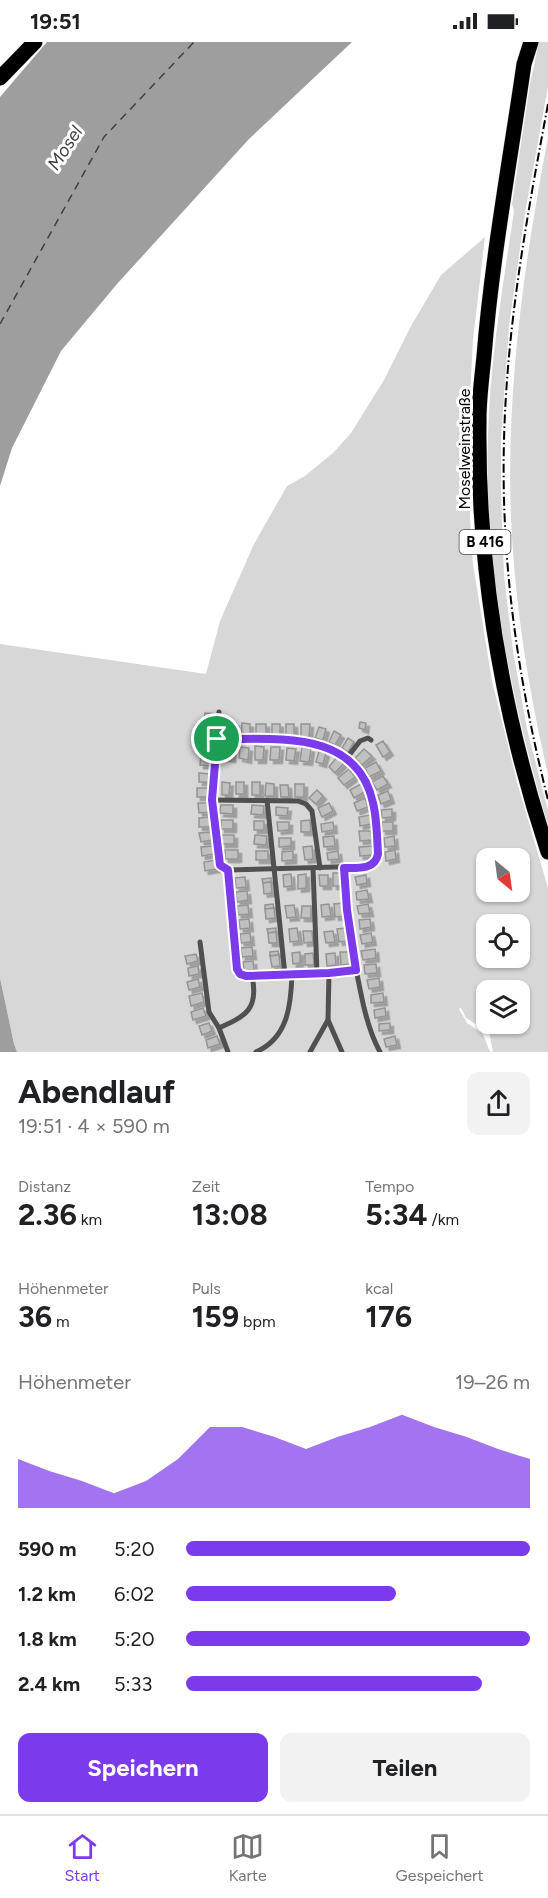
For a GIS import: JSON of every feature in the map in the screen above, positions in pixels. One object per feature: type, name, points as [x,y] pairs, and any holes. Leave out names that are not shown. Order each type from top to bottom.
[{"type":"main road","points":[[0,78],[35,42]]},
{"type":"main road","name":"Moselweinstraße","points":[[531,42],[524,64],[498,226],[487,318],[479,418],[482,517],[494,638],[516,744],[548,852]]},
{"type":"lane","points":[[217,739],[302,740],[321,744],[346,759],[366,783],[373,802],[377,861],[372,866],[344,868],[228,870],[220,865],[212,800],[219,711]]},
{"type":"lane","points":[[346,759],[360,741],[368,738],[372,740]]},
{"type":"lane","points":[[212,800],[298,801],[306,804],[312,810],[320,868]]},
{"type":"lane","points":[[267,800],[285,975]]},
{"type":"lane","points":[[313,867],[317,973]]},
{"type":"lane","points":[[344,868],[347,910],[356,970],[367,1021],[380,1052]]},
{"type":"lane","points":[[228,870],[237,969],[240,974],[285,975],[356,970]]},
{"type":"lane","points":[[200,942],[209,1012],[219,1028],[228,1052]]},
{"type":"lane","points":[[329,973],[328,1020],[342,1052]]},
{"type":"lane","points":[[256,1052],[276,1037],[286,1022],[291,1003],[292,974]]},
{"type":"lane","points":[[219,1028],[245,1015],[251,1008],[254,1000],[252,976]]},
{"type":"lane","points":[[310,1052],[328,1020]]},
{"type":"shaded area","points":[[539,42],[548,42],[548,87],[525,213],[509,326],[501,438],[501,495],[504,575],[513,651],[527,729],[548,811],[548,825],[522,730],[503,633],[490,535],[488,485],[489,408],[494,351],[514,211],[512,204],[530,84]]},
{"type":"shaded area","points":[[548,137],[548,775],[535,716],[521,628],[514,568],[510,487],[513,387],[518,336],[531,236]]},
{"type":"shaded area","points":[[485,237],[473,340],[469,415],[473,564],[492,681],[517,782],[548,888],[548,1052],[493,1052],[489,1034],[530,1034],[530,980],[476,980],[476,1024],[466,1018],[461,1008],[459,1009],[467,1023],[476,1029],[476,1034],[483,1034],[490,1052],[17,1052],[0,978],[0,644],[206,674],[220,621],[254,544],[287,486],[305,476],[334,452],[351,433],[384,380],[411,326],[441,275]]},
{"type":"water","name":"Mosel","points":[[47,42],[352,42],[249,139],[117,284],[61,351],[12,448],[0,486],[0,97]]},
{"type":"water","points":[[0,978],[14,1044],[17,1052],[0,1052]]},
{"type":"building","points":[[205,713],[217,714],[216,723],[204,722]]},
{"type":"building","points":[[227,722],[236,723],[236,735],[226,734]]},
{"type":"building","points":[[360,722],[366,723],[365,730],[359,728]]},
{"type":"building","points":[[242,723],[250,724],[250,735],[241,735]]},
{"type":"building","points":[[256,724],[266,724],[266,737],[256,737]]},
{"type":"building","points":[[272,724],[280,724],[280,736],[272,736]]},
{"type":"building","points":[[286,724],[294,724],[294,737],[286,737]]},
{"type":"building","points":[[301,724],[310,724],[309,737],[301,737]]},
{"type":"building","points":[[319,727],[326,729],[323,740],[315,738]]},
{"type":"building","points":[[204,728],[216,729],[216,737],[204,736]]},
{"type":"building","points":[[334,731],[341,735],[335,745],[329,742]]},
{"type":"building","points":[[348,738],[354,742],[348,752],[342,748]]},
{"type":"building","points":[[383,741],[390,752],[383,757],[376,745]]},
{"type":"building","points":[[203,743],[214,743],[213,752],[202,751]]},
{"type":"building","points":[[225,745],[233,746],[232,759],[224,758]]},
{"type":"building","points":[[255,746],[264,747],[263,760],[255,760]]},
{"type":"building","points":[[240,747],[249,748],[248,760],[239,758]]},
{"type":"building","points":[[271,747],[280,747],[279,760],[270,760]]},
{"type":"building","points":[[302,747],[311,749],[309,762],[300,761]]},
{"type":"building","points":[[287,748],[296,749],[294,761],[286,760]]},
{"type":"building","points":[[364,749],[372,756],[362,765],[355,758]]},
{"type":"building","points":[[319,751],[326,753],[323,764],[316,762]]},
{"type":"building","points":[[201,756],[212,758],[211,766],[200,765]]},
{"type":"building","points":[[337,757],[344,763],[335,773],[329,767]]},
{"type":"building","points":[[376,762],[381,771],[369,777],[365,768]]},
{"type":"building","points":[[349,769],[355,777],[344,785],[338,778]]},
{"type":"building","points":[[199,773],[210,774],[210,782],[199,782]]},
{"type":"building","points":[[383,776],[388,784],[377,790],[372,782]]},
{"type":"building","points":[[222,782],[230,783],[229,795],[222,795]]},
{"type":"building","points":[[236,782],[244,782],[244,794],[236,794]]},
{"type":"building","points":[[252,782],[260,782],[260,795],[252,795]]},
{"type":"building","points":[[266,783],[274,784],[274,796],[265,796]]},
{"type":"building","points":[[295,784],[304,784],[304,797],[295,797]]},
{"type":"building","points":[[361,784],[366,791],[354,798],[350,790]]},
{"type":"building","points":[[280,785],[288,785],[289,797],[281,797]]},
{"type":"building","points":[[197,788],[209,788],[209,797],[197,797]]},
{"type":"building","points":[[317,790],[323,796],[316,804],[309,798]]},
{"type":"building","points":[[388,791],[391,800],[381,804],[378,795]]},
{"type":"building","points":[[365,798],[368,807],[357,811],[354,803]]},
{"type":"building","points":[[198,803],[209,803],[210,812],[199,813]]},
{"type":"building","points":[[329,803],[333,811],[322,817],[318,808]]},
{"type":"building","points":[[221,805],[233,805],[233,814],[220,813]]},
{"type":"building","points":[[252,805],[264,806],[263,815],[251,814]]},
{"type":"building","points":[[276,807],[288,808],[287,816],[276,815]]},
{"type":"building","points":[[392,809],[392,817],[382,818],[381,810]]},
{"type":"building","points":[[370,815],[372,824],[360,826],[359,817]]},
{"type":"building","points":[[211,817],[211,827],[199,827],[199,818]]},
{"type":"building","points":[[221,820],[233,820],[233,829],[221,829]]},
{"type":"building","points":[[310,820],[311,832],[301,832],[301,821]]},
{"type":"building","points":[[254,821],[264,821],[264,830],[254,830]]},
{"type":"building","points":[[277,822],[289,822],[289,830],[278,831]]},
{"type":"building","points":[[333,822],[334,830],[322,832],[321,824]]},
{"type":"building","points":[[382,822],[393,822],[393,831],[382,831]]},
{"type":"building","points":[[359,831],[371,831],[372,840],[360,841]]},
{"type":"building","points":[[210,832],[212,840],[201,842],[199,833]]},
{"type":"building","points":[[222,835],[234,835],[234,844],[222,844]]},
{"type":"building","points":[[255,835],[267,836],[266,845],[254,844]]},
{"type":"building","points":[[334,836],[335,846],[324,847],[323,837]]},
{"type":"building","points":[[394,836],[395,846],[385,847],[384,838]]},
{"type":"building","points":[[279,838],[291,838],[291,846],[279,847]]},
{"type":"building","points":[[213,846],[214,854],[202,856],[201,847]]},
{"type":"building","points":[[312,846],[313,859],[305,860],[303,847]]},
{"type":"building","points":[[373,846],[373,855],[360,856],[359,847]]},
{"type":"building","points":[[225,850],[238,850],[238,859],[225,859]]},
{"type":"building","points":[[395,850],[396,859],[386,861],[385,852]]},
{"type":"building","points":[[256,851],[268,851],[268,860],[256,860]]},
{"type":"building","points":[[293,851],[293,860],[282,861],[282,852]]},
{"type":"building","points":[[338,851],[339,859],[328,860],[327,853]]},
{"type":"building","points":[[216,860],[217,869],[205,871],[204,862]]},
{"type":"building","points":[[333,873],[340,873],[340,886],[333,886]]},
{"type":"building","points":[[291,874],[292,886],[284,887],[283,875]]},
{"type":"building","points":[[306,874],[306,888],[298,889],[298,875]]},
{"type":"building","points":[[319,875],[328,875],[328,886],[320,886]]},
{"type":"building","points":[[366,875],[367,883],[357,885],[355,877]]},
{"type":"building","points":[[245,877],[246,887],[236,888],[235,878]]},
{"type":"building","points":[[271,878],[271,882],[263,883],[262,879]]},
{"type":"building","points":[[271,882],[272,893],[264,894],[263,883]]},
{"type":"building","points":[[367,890],[369,899],[357,900],[356,892]]},
{"type":"building","points":[[247,891],[248,900],[237,902],[236,892]]},
{"type":"building","points":[[343,903],[344,916],[335,917],[334,904]]},
{"type":"building","points":[[273,904],[274,908],[265,909],[265,905]]},
{"type":"building","points":[[329,904],[331,916],[322,917],[321,905]]},
{"type":"building","points":[[368,904],[370,913],[359,914],[357,906]]},
{"type":"building","points":[[248,905],[249,914],[238,915],[237,906]]},
{"type":"building","points":[[294,905],[296,917],[287,918],[285,906]]},
{"type":"building","points":[[302,906],[311,906],[311,918],[301,918]]},
{"type":"building","points":[[274,908],[275,918],[266,919],[265,909]]},
{"type":"building","points":[[249,919],[250,928],[240,929],[239,920]]},
{"type":"building","points":[[370,919],[371,927],[360,929],[359,920]]},
{"type":"building","points":[[276,928],[276,932],[268,933],[267,929]]},
{"type":"building","points":[[297,928],[299,941],[290,942],[289,929]]},
{"type":"building","points":[[346,928],[348,941],[339,942],[337,929]]},
{"type":"building","points":[[303,931],[312,931],[313,942],[304,943]]},
{"type":"building","points":[[333,931],[335,942],[326,943],[324,932]]},
{"type":"building","points":[[276,932],[277,943],[269,943],[268,933]]},
{"type":"building","points":[[250,933],[251,942],[241,943],[240,934]]},
{"type":"building","points":[[371,933],[373,942],[362,944],[360,935]]},
{"type":"building","points":[[252,947],[253,956],[242,957],[241,948]]},
{"type":"building","points":[[375,949],[376,958],[363,960],[361,951]]},
{"type":"building","points":[[278,951],[279,955],[270,956],[270,952]]},
{"type":"building","points":[[300,952],[300,963],[293,964],[292,953]]},
{"type":"building","points":[[340,952],[348,952],[350,964],[341,965]]},
{"type":"building","points":[[313,953],[314,965],[305,965],[305,954]]},
{"type":"building","points":[[335,953],[336,965],[327,966],[326,954]]},
{"type":"building","points":[[196,954],[198,961],[187,964],[185,956]]},
{"type":"building","points":[[279,955],[280,966],[272,967],[270,956]]},
{"type":"building","points":[[253,961],[254,970],[244,971],[243,962]]},
{"type":"building","points":[[376,964],[377,973],[365,974],[364,965]]},
{"type":"building","points":[[198,966],[199,974],[189,976],[188,968]]},
{"type":"building","points":[[379,978],[380,987],[369,989],[367,980]]},
{"type":"building","points":[[198,979],[200,987],[189,990],[187,982]]},
{"type":"building","points":[[202,993],[204,1002],[191,1006],[189,996]]},
{"type":"building","points":[[383,993],[384,1002],[371,1003],[371,995]]},
{"type":"building","points":[[203,1008],[206,1016],[193,1020],[191,1012]]},
{"type":"building","points":[[385,1008],[386,1016],[375,1018],[374,1010]]},
{"type":"building","points":[[209,1023],[212,1031],[202,1035],[199,1026]]},
{"type":"building","points":[[390,1023],[390,1030],[379,1031],[379,1024]]},
{"type":"building","points":[[217,1036],[220,1044],[208,1048],[206,1040]]},
{"type":"building","points":[[395,1036],[397,1045],[386,1047],[384,1039]]},
{"type":"ferry route","points":[[0,324],[104,137],[194,42]]},
{"type":"railway","points":[[548,104],[517,285],[506,395],[504,447],[506,549],[517,649],[548,800]]},
{"type":"route","points":[[217,739],[302,740],[321,744],[339,753],[353,765],[366,783],[373,802],[377,861],[372,866],[344,868],[347,910],[356,970],[246,976],[240,974],[237,969],[228,870],[220,865],[212,800],[217,739]]}]
